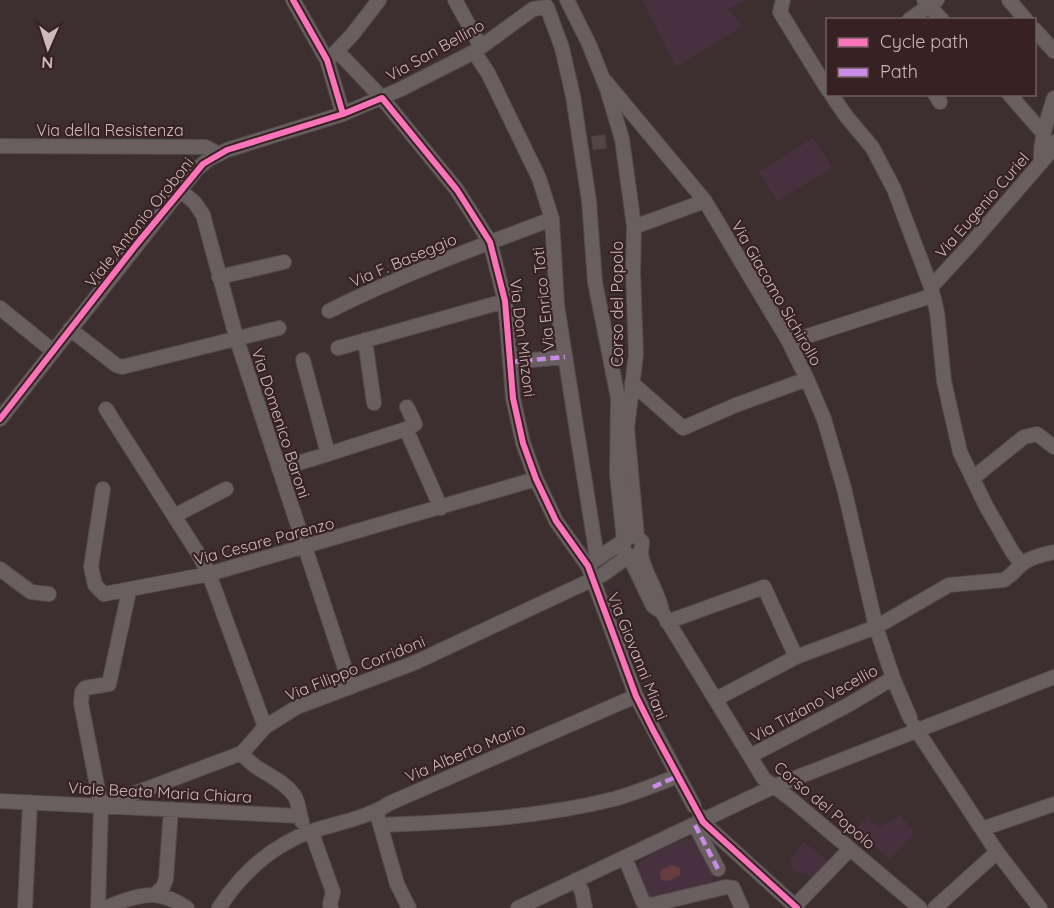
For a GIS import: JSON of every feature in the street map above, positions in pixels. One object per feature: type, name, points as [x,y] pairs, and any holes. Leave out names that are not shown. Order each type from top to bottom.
[{"type":"street","points":[[293,0],[331,56],[343,114]]},
{"type":"street","points":[[331,56],[352,35],[379,0]]},
{"type":"street","name":"Via Enrico Toti","points":[[455,0],[539,178],[552,219],[557,305],[593,567]]},
{"type":"street","name":"Via San Bellino","points":[[381,98],[478,49],[541,4],[554,9],[564,5],[567,0]]},
{"type":"street","name":"Corso del Popolo","points":[[567,0],[603,78],[634,227],[636,354],[627,428],[631,539]]},
{"type":"street","points":[[1009,0],[1024,18]]},
{"type":"street","points":[[911,18],[930,2],[941,18]]},
{"type":"street","name":"Corso del Popolo","points":[[541,4],[562,48],[586,143],[595,282],[618,398],[617,474],[631,539]]},
{"type":"street","points":[[779,4],[823,73]]},
{"type":"street","points":[[1036,30],[1054,51]]},
{"type":"street","name":"Via Don Minzoni","points":[[331,56],[341,55],[381,98],[457,190],[490,242],[505,301],[513,398],[523,443],[536,479],[556,521],[593,567]]},
{"type":"street","name":"Via Giacomo Sichirollo","points":[[603,78],[705,201],[789,342],[824,419],[844,488],[876,627],[892,678],[913,725],[982,829],[1040,908]]},
{"type":"street","points":[[832,96],[872,147],[894,189],[937,312],[944,381],[960,452],[1013,553],[1022,564]]},
{"type":"street","points":[[1011,96],[1049,137]]},
{"type":"street","name":"Viale Antonio Oroboni","points":[[0,419],[197,170],[219,154],[343,114],[381,98]]},
{"type":"street","points":[[1049,137],[1054,98]]},
{"type":"street","name":"Via Eugenio Curiel","points":[[931,290],[1041,163],[1040,148],[1049,137]]},
{"type":"street","name":"Via della Resistenza","points":[[0,146],[205,147],[219,154]]},
{"type":"street","name":"Via Domenico Baroni","points":[[180,190],[195,203],[203,215],[237,340],[351,687]]},
{"type":"street","points":[[634,227],[705,201]]},
{"type":"street","name":"Via F. Baseggio","points":[[329,311],[361,295],[552,219]]},
{"type":"street","points":[[219,277],[284,262]]},
{"type":"street","points":[[789,342],[925,298],[931,290]]},
{"type":"street","points":[[338,348],[505,301]]},
{"type":"street","points":[[0,308],[53,351]]},
{"type":"street","name":"Via Domenico Baroni","points":[[237,340],[279,328]]},
{"type":"street","points":[[70,329],[116,365],[122,367],[237,340]]},
{"type":"street","points":[[365,340],[374,403]]},
{"type":"street","points":[[510,362],[565,357]]},
{"type":"street","points":[[303,360],[328,454]]},
{"type":"street","points":[[632,383],[684,428],[736,405],[807,379]]},
{"type":"street","points":[[279,469],[406,429],[415,424],[407,406]]},
{"type":"street","points":[[106,409],[209,574],[265,727]]},
{"type":"street","points":[[406,429],[441,508]]},
{"type":"street","points":[[973,478],[1024,437],[1036,434],[1054,447]]},
{"type":"street","name":"Via Cesare Parenzo","points":[[103,489],[91,567],[94,585],[104,594],[209,574],[305,548],[536,479]]},
{"type":"street","points":[[174,516],[226,489]]},
{"type":"street","points":[[631,539],[593,567],[602,575],[635,554]]},
{"type":"street","name":"Corso del Popolo","points":[[631,539],[642,542],[635,554],[661,602],[665,617],[764,779],[920,908]]},
{"type":"street","points":[[716,699],[796,657],[876,627],[949,585],[1004,580],[1012,576],[1022,564],[1041,554],[1054,552]]},
{"type":"street","name":"Via Filippo Corridoni","points":[[101,806],[242,753],[265,727],[297,706],[414,663],[593,567]]},
{"type":"street","name":"Via Giovanni Miani","points":[[593,567],[636,696],[698,817],[726,886],[733,888],[742,908]]},
{"type":"street","points":[[0,569],[31,592],[49,594]]},
{"type":"street","points":[[665,617],[764,587],[796,657]]},
{"type":"street","points":[[98,908],[101,806],[81,703],[82,692],[85,688],[109,684],[129,591]]},
{"type":"street","points":[[518,908],[626,858],[698,817],[913,725],[1054,677]]},
{"type":"street","name":"Via Tiziano Vecellio","points":[[750,756],[850,704],[892,678]]},
{"type":"street","name":"Via Alberto Mario","points":[[219,908],[250,869],[276,847],[310,832],[379,818],[390,803],[636,696]]},
{"type":"street","points":[[242,753],[255,766],[279,781],[295,796],[299,816],[314,839],[333,892],[331,908]]},
{"type":"street","points":[[409,908],[397,884],[379,818],[505,818],[614,799],[653,787],[676,772]]},
{"type":"street","name":"Viale Beata Maria Chiara","points":[[0,801],[299,816]]},
{"type":"street","points":[[25,908],[30,802]]},
{"type":"street","points":[[982,829],[1054,804]]},
{"type":"street","points":[[156,894],[163,887],[166,879],[171,809]]},
{"type":"street","points":[[698,817],[796,907],[850,849]]},
{"type":"street","points":[[935,908],[998,852]]},
{"type":"street","points":[[718,869],[739,856]]},
{"type":"street","points":[[626,858],[643,902],[651,905],[726,886]]},
{"type":"street","points":[[576,880],[582,892],[585,908]]},
{"type":"street","points":[[105,908],[133,897],[156,894],[187,908]]},
{"type":"shaded area","points":[[642,0],[745,0],[728,9],[743,26],[676,67]]},
{"type":"shaded area","points":[[813,138],[832,168],[777,201],[759,172]]},
{"type":"shaded area","points":[[900,815],[914,833],[889,859],[856,830],[867,816],[879,828]]},
{"type":"shaded area","points":[[686,839],[695,839],[702,847],[710,866],[713,882],[710,885],[649,899],[636,870],[639,864],[657,851]]},
{"type":"shaded area","points":[[804,842],[830,863],[815,881],[805,872],[802,875],[790,866],[792,864],[789,862]]},
{"type":"shaded area","points":[[673,865],[680,868],[680,875],[668,881],[662,880],[659,874],[661,870]]},
{"type":"tunnel","points":[[592,143],[610,141]]},
{"type":"marked path","points":[[510,362],[565,357]]},
{"type":"marked path","points":[[653,787],[678,776]]},
{"type":"marked path","points":[[695,825],[718,869]]},
{"type":"cycle path","points":[[293,0],[327,60],[343,114]]},
{"type":"cycle path","points":[[0,419],[136,245],[203,164],[227,150],[343,114],[382,98],[457,190],[490,242],[505,301],[513,398],[523,443],[536,479],[556,521],[588,566],[636,696],[653,730],[703,822],[797,908]]}]
